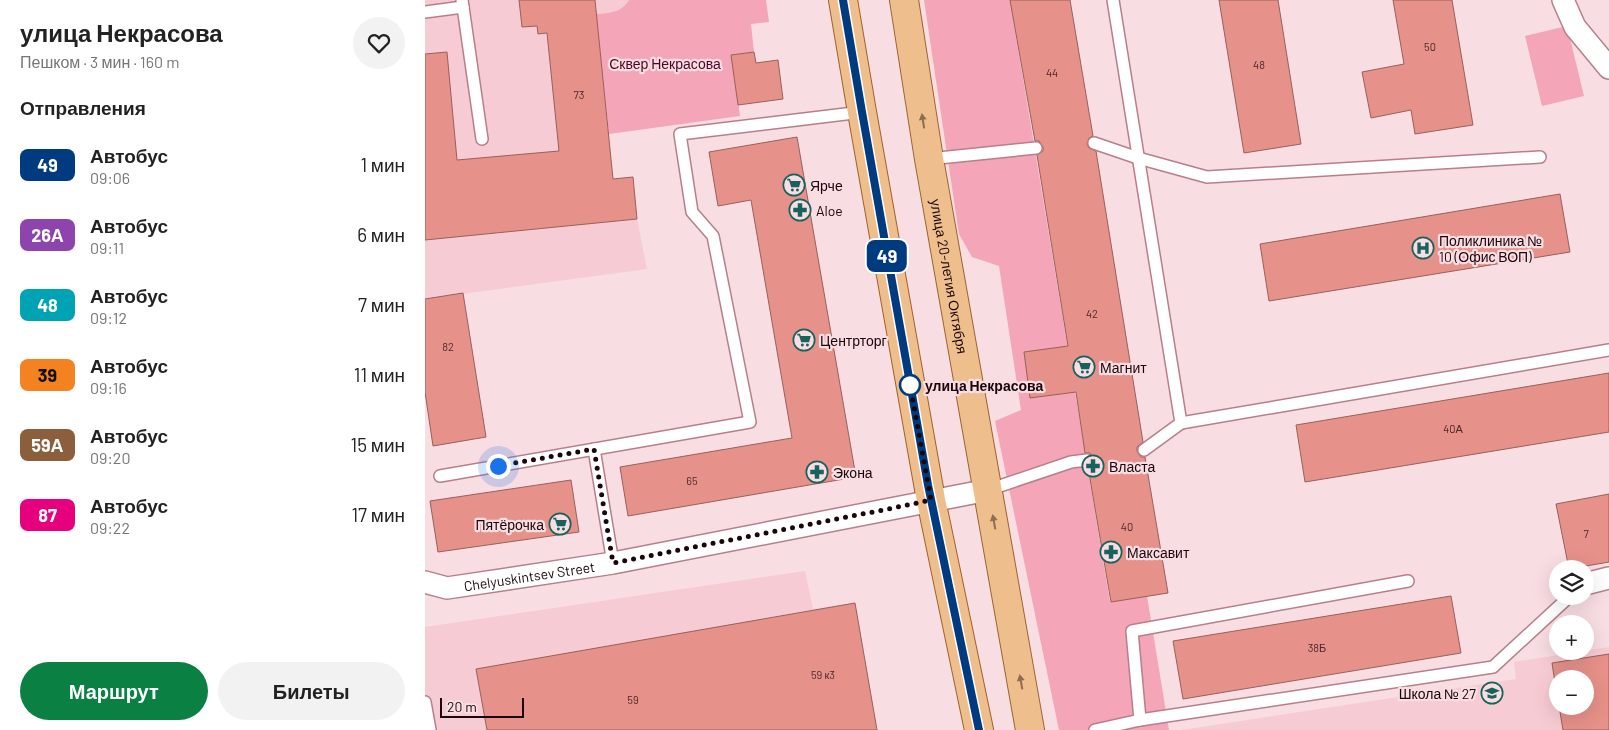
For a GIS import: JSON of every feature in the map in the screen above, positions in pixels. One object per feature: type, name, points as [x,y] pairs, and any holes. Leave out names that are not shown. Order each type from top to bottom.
[{"type":"main road","points":[[843,0],[931,500],[979,730]]},
{"type":"main road","name":"улица 20-летия Октября","points":[[904,0],[929,159],[1030,730]]},
{"type":"street","points":[[1563,0],[1575,26],[1609,68]]},
{"type":"street","name":"Chelyuskintsev Street","points":[[425,582],[447,588],[613,563],[988,490]]},
{"type":"street","points":[[1594,582],[1609,578]]},
{"type":"lane","points":[[1113,0],[1181,423]]},
{"type":"lane","points":[[425,12],[462,4],[483,139]]},
{"type":"lane","points":[[440,476],[750,422],[713,236],[692,212],[680,134],[862,112]]},
{"type":"lane","points":[[1094,143],[1207,178],[1540,157]]},
{"type":"lane","points":[[929,159],[1036,148]]},
{"type":"lane","points":[[1144,450],[1181,423],[1609,350]]},
{"type":"lane","points":[[594,449],[613,563]]},
{"type":"lane","points":[[988,490],[1071,462],[1087,460]]},
{"type":"lane","points":[[1140,720],[1132,631],[1408,581]]},
{"type":"lane","points":[[1095,730],[1140,720],[1493,667],[1560,605]]},
{"type":"lane","points":[[425,702],[430,730]]},
{"type":"shaded area","points":[[425,0],[629,0],[618,12],[596,14],[613,179],[633,177],[637,219],[647,269],[425,299]]},
{"type":"shaded area","points":[[805,571],[813,609],[855,603],[877,730],[425,730],[425,627]]},
{"type":"shaded area","name":"Школа № 27","points":[[1609,647],[1609,730],[1181,730],[1516,679],[1514,662],[1549,656],[1549,660],[1594,660],[1594,649]]},
{"type":"green space","name":"Сквер Некрасова","points":[[629,0],[766,0],[769,22],[751,24],[754,52],[732,55],[740,116],[609,134],[596,14],[619,10]]},
{"type":"green space","points":[[924,0],[1010,0],[1110,602],[1147,596],[1169,730],[1059,730],[995,421],[1021,410],[999,266],[972,257],[959,234]]},
{"type":"green space","points":[[1567,26],[1584,96],[1542,106],[1525,36]]},
{"type":"building","points":[[519,0],[595,0],[613,179],[633,177],[637,219],[425,240],[425,54],[447,52],[457,160],[559,151],[547,33],[538,34],[537,26],[522,27]]},
{"type":"building","points":[[1010,0],[1070,0],[1093,136],[1089,138],[1087,144],[1089,148],[1096,151],[1143,442],[1137,447],[1137,451],[1141,457],[1145,457],[1168,593],[1111,602],[1088,467],[1094,463],[1094,459],[1090,453],[1085,453],[1076,392],[1030,398],[1024,352],[1068,346],[1037,155],[1043,151],[1043,147],[1039,141],[1035,141]]},
{"type":"building","points":[[1219,0],[1278,0],[1301,144],[1244,153]]},
{"type":"building","points":[[1393,0],[1452,0],[1473,125],[1415,134],[1411,110],[1371,118],[1362,72],[1404,64]]},
{"type":"building","points":[[754,52],[756,63],[778,60],[783,99],[738,105],[731,55]]},
{"type":"building","points":[[797,137],[856,477],[628,516],[620,467],[792,438],[751,200],[718,206],[709,152]]},
{"type":"building","points":[[1560,194],[1570,252],[1269,301],[1260,244]]},
{"type":"building","points":[[463,293],[486,437],[433,446],[425,392],[425,299]]},
{"type":"building","points":[[1609,373],[1609,432],[1305,482],[1296,425]]},
{"type":"building","points":[[571,480],[579,532],[438,552],[430,501]]},
{"type":"building","points":[[1609,494],[1609,562],[1594,565],[1594,560],[1567,560],[1556,504]]},
{"type":"building","points":[[1451,596],[1461,653],[1183,699],[1173,641]]},
{"type":"building","points":[[855,603],[877,730],[487,730],[476,669]]},
{"type":"building","points":[[1609,654],[1609,730],[1563,730],[1560,715],[1594,715],[1594,670],[1553,670],[1552,663],[1571,660],[1594,660],[1594,656]]},
{"type":"bus line","name":"49","points":[[843,0],[928,485],[979,730]]},
{"type":"place","name":"Ярче","points":[[794,185]]},
{"type":"place","name":"Aloe","points":[[800,210]]},
{"type":"place","name":"Поликлиника № 10 (Офис ВОП)","points":[[1423,248]]},
{"type":"place","name":"Центрторг","points":[[804,340]]},
{"type":"place","name":"Магнит","points":[[1084,367]]},
{"type":"place","name":"улица Некрасова","points":[[910,385]]},
{"type":"place","name":"Власта","points":[[1093,466]]},
{"type":"place","name":"Экона","points":[[817,472]]},
{"type":"place","name":"Пятёрочка","points":[[560,524]]},
{"type":"place","name":"Максавит","points":[[1111,552]]},
{"type":"place","name":"Школа № 27","points":[[1492,693]]},
{"type":"route","points":[[498,466],[594,449],[613,563],[893,508],[931,500],[909,379],[910,385]]}]
